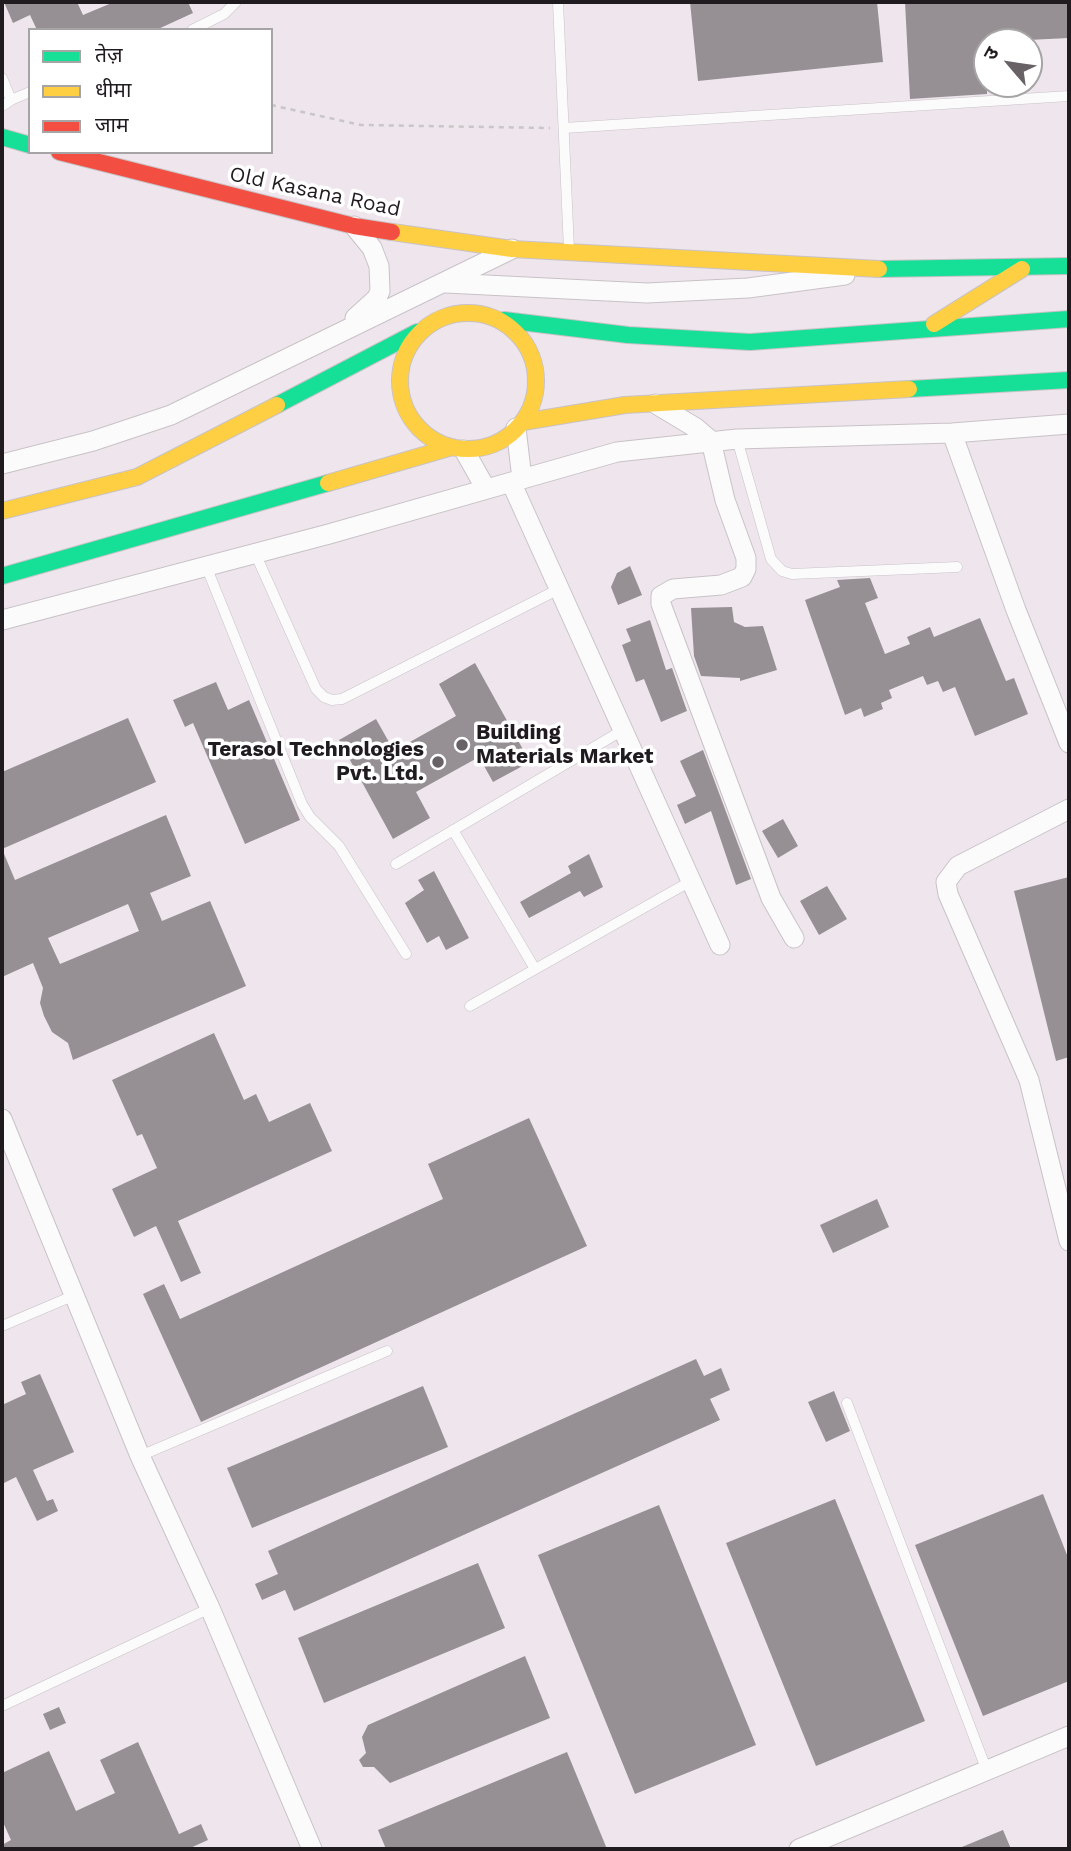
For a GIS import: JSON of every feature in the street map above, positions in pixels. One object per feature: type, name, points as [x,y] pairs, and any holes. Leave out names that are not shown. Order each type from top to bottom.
[{"type":"main road","points":[[2,137],[28,144]]},
{"type":"main road","name":"Old Kasana Road","points":[[66,154],[354,226],[482,242],[512,249],[867,268],[1022,269],[1069,266]]},
{"type":"main road","points":[[924,330],[960,311],[1022,269]]},
{"type":"main road","points":[[2,511],[137,477],[447,314],[488,314],[504,320],[628,335],[750,342],[1069,319]]},
{"type":"main road","points":[[2,576],[458,449],[494,445],[520,425],[535,396],[536,367],[519,333],[504,320]]},
{"type":"main road","points":[[417,332],[399,370],[402,403],[420,431],[439,444],[458,449]]},
{"type":"main road","points":[[520,425],[625,405],[1069,380]]},
{"type":"street","points":[[338,332],[368,308],[380,290],[379,266],[372,248],[354,226]]},
{"type":"street","points":[[2,464],[138,428],[512,249]]},
{"type":"street","points":[[445,283],[551,291],[647,293],[823,279],[867,268]]},
{"type":"street","points":[[656,404],[696,428],[711,441],[725,500],[746,558],[746,569],[741,577],[721,586],[673,589],[661,596],[661,604],[771,898],[794,938]]},
{"type":"street","points":[[2,620],[617,452],[737,439],[952,433],[1069,424]]},
{"type":"street","points":[[520,425],[517,481],[559,589],[719,945]]},
{"type":"street","points":[[952,433],[1016,610],[1069,743]]},
{"type":"street","points":[[458,449],[486,489]]},
{"type":"street","points":[[1069,809],[958,866],[949,873],[946,882],[948,894],[1029,1080],[1069,1241]]},
{"type":"street","points":[[2,1119],[76,1294],[140,1456],[210,1608],[312,1849]]},
{"type":"street","points":[[799,1849],[1069,1736]]},
{"type":"lane","points":[[196,28],[224,14],[236,2]]},
{"type":"lane","points":[[558,2],[569,251]]},
{"type":"lane","points":[[2,78],[6,103],[28,93]]},
{"type":"lane","points":[[564,128],[1069,96]]},
{"type":"lane","points":[[737,439],[771,559],[782,571],[792,574],[957,567]]},
{"type":"lane","points":[[255,553],[316,689],[332,700],[342,699],[559,589]]},
{"type":"lane","points":[[206,566],[302,804],[310,817],[339,846],[407,954]]},
{"type":"lane","points":[[396,864],[622,730]]},
{"type":"lane","points":[[453,830],[535,969]]},
{"type":"lane","points":[[470,1006],[691,881]]},
{"type":"lane","points":[[2,1326],[76,1294]]},
{"type":"lane","points":[[140,1456],[387,1351]]},
{"type":"lane","points":[[847,1403],[986,1771]]},
{"type":"lane","points":[[2,1706],[210,1608]]},
{"type":"path","points":[[273,105],[361,125],[564,128]]},
{"type":"building","points":[[4,2],[77,2],[83,15],[114,2],[188,2],[193,13],[160,28],[36,28],[30,15],[13,23]]},
{"type":"building","points":[[690,2],[877,2],[883,62],[698,81]]},
{"type":"building","points":[[905,2],[1069,2],[1069,38],[1043,39],[1043,28],[973,28],[973,95],[910,99]]},
{"type":"building","points":[[630,566],[642,595],[618,605],[611,587],[617,573]]},
{"type":"building","points":[[870,578],[878,598],[865,603],[885,654],[910,644],[907,637],[930,627],[934,637],[980,618],[1006,681],[1014,678],[1028,714],[975,736],[955,687],[943,692],[938,681],[927,685],[923,676],[889,690],[892,698],[881,703],[883,709],[864,717],[861,708],[845,715],[805,600],[840,587],[837,580]]},
{"type":"building","points":[[732,607],[734,622],[745,627],[763,626],[777,670],[740,681],[740,678],[701,676],[694,656],[691,608]]},
{"type":"building","points":[[650,620],[666,670],[672,668],[687,711],[661,722],[644,679],[636,682],[622,645],[631,641],[626,629]]},
{"type":"building","name":"Building Materials Market","points":[[475,663],[530,762],[493,782],[479,757],[416,792],[430,818],[393,839],[339,740],[376,719],[394,751],[456,716],[439,684]]},
{"type":"building","points":[[216,682],[228,710],[249,700],[300,820],[245,844],[193,723],[185,727],[173,700]]},
{"type":"building","points":[[128,718],[156,782],[2,849],[2,772]]},
{"type":"building","points":[[703,750],[751,879],[736,885],[711,811],[685,824],[677,805],[696,796],[680,761]]},
{"type":"building","points":[[166,815],[191,876],[150,893],[162,921],[210,901],[246,986],[73,1060],[68,1043],[52,1032],[44,1016],[40,1003],[43,988],[33,963],[2,977],[2,849],[15,880]],"holes":[[[128,904],[139,931],[60,964],[48,938]]]},
{"type":"building","points":[[783,819],[798,846],[778,858],[762,831]]},
{"type":"building","points":[[589,854],[603,887],[584,897],[580,891],[529,918],[520,902],[571,873],[568,866]]},
{"type":"building","points":[[434,871],[469,938],[446,950],[439,936],[427,943],[405,903],[424,890],[418,880]]},
{"type":"building","points":[[1069,877],[1069,1057],[1056,1061],[1014,891]]},
{"type":"building","points":[[827,886],[847,919],[819,935],[800,901]]},
{"type":"building","points":[[214,1033],[244,1100],[256,1094],[269,1122],[310,1103],[332,1151],[178,1221],[201,1273],[181,1282],[156,1226],[134,1237],[112,1189],[157,1168],[142,1134],[137,1136],[112,1080]]},
{"type":"building","points":[[529,1118],[587,1246],[201,1422],[143,1294],[164,1284],[180,1319],[443,1199],[428,1164]]},
{"type":"building","points":[[877,1199],[889,1227],[833,1253],[820,1225]]},
{"type":"building","points":[[696,1359],[704,1376],[721,1368],[730,1390],[710,1399],[720,1420],[294,1611],[285,1590],[262,1600],[255,1584],[278,1574],[268,1551]]},
{"type":"building","points":[[40,1374],[74,1452],[33,1470],[47,1501],[53,1499],[58,1511],[37,1521],[16,1477],[2,1484],[2,1405],[26,1394],[21,1382]]},
{"type":"building","points":[[423,1386],[448,1447],[252,1528],[227,1468]]},
{"type":"building","points":[[834,1391],[850,1431],[826,1442],[808,1402]]},
{"type":"building","points":[[1043,1494],[1069,1560],[1069,1681],[983,1716],[915,1545]]},
{"type":"building","points":[[835,1499],[925,1721],[816,1766],[726,1543]]},
{"type":"building","points":[[659,1505],[756,1745],[635,1794],[538,1555]]},
{"type":"building","points":[[478,1563],[505,1628],[324,1703],[298,1638]]},
{"type":"building","points":[[525,1656],[550,1718],[390,1783],[374,1767],[363,1767],[359,1760],[366,1753],[362,1737],[368,1725]]},
{"type":"building","points":[[59,1707],[66,1723],[50,1730],[43,1714]]},
{"type":"building","points":[[138,1742],[179,1834],[201,1824],[208,1840],[188,1849],[2,1849],[2,1845],[11,1840],[2,1820],[2,1773],[49,1751],[76,1811],[115,1793],[100,1760]]},
{"type":"building","points":[[567,1752],[607,1849],[386,1849],[378,1830]]},
{"type":"building","points":[[1003,1830],[1011,1849],[957,1849]]},
{"type":"traffic: fast","points":[[2,137],[28,144]]},
{"type":"traffic: fast","points":[[879,269],[1069,266]]},
{"type":"traffic: fast","points":[[504,320],[628,335],[750,342],[1069,319]]},
{"type":"traffic: fast","points":[[277,405],[417,332]]},
{"type":"traffic: fast","points":[[909,389],[1069,380]]},
{"type":"traffic: fast","points":[[2,576],[328,483]]},
{"type":"traffic: slow","points":[[392,232],[512,249],[879,269]]},
{"type":"traffic: slow","points":[[934,324],[1022,269]]},
{"type":"traffic: slow","points":[[468,313],[494,318],[516,333],[531,355],[536,381],[531,407],[516,429],[494,444],[468,449],[442,444],[420,429],[405,407],[400,381],[405,355],[420,333],[442,318],[468,313]]},
{"type":"traffic: slow","points":[[523,422],[625,405],[909,389]]},
{"type":"traffic: slow","points":[[2,511],[137,477],[277,405]]},
{"type":"traffic: slow","points":[[328,483],[452,447]]},
{"type":"traffic: jam","points":[[67,154],[354,226],[392,232]]},
{"type":"place","name":"Building Materials Market","points":[[462,745]]},
{"type":"place","name":"Terasol Technologies Pvt. Ltd.","points":[[438,762]]}]
